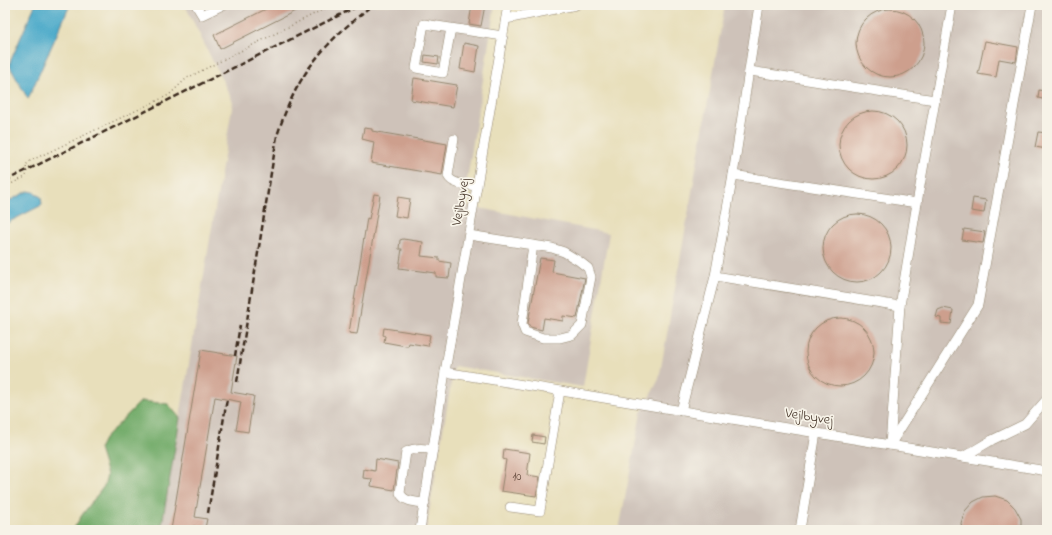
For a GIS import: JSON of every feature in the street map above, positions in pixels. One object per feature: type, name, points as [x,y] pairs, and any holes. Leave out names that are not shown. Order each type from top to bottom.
[{"type":"street","points":[[196,5],[202,16],[222,5]]},
{"type":"street","name":"Vejlbyvej","points":[[420,530],[434,450],[445,372],[508,5]]},
{"type":"street","points":[[506,19],[576,5]]},
{"type":"street","points":[[681,410],[715,276],[750,71],[759,5]]},
{"type":"street","points":[[890,445],[900,306],[952,5]]},
{"type":"street","points":[[890,445],[978,305],[1032,5]]},
{"type":"street","points":[[451,28],[443,73],[416,68],[424,24],[451,28],[503,36]]},
{"type":"street","points":[[750,71],[935,100]]},
{"type":"street","points":[[454,140],[448,176],[449,180],[477,186]]},
{"type":"street","points":[[733,174],[917,203]]},
{"type":"street","points":[[469,235],[533,245],[552,248],[564,252],[588,268],[591,277],[582,325],[572,334],[560,338],[543,338],[525,332],[522,324],[533,245]]},
{"type":"street","points":[[715,276],[900,306]]},
{"type":"street","name":"Vejlbyvej","points":[[445,372],[1047,471]]},
{"type":"street","points":[[510,507],[540,511],[560,391]]},
{"type":"street","points":[[963,457],[992,440],[1025,424],[1047,399]]},
{"type":"street","points":[[800,530],[816,433]]},
{"type":"street","points":[[425,503],[406,500],[400,493],[406,452],[412,448],[434,450]]},
{"type":"path","points":[[5,187],[25,177],[27,174],[26,165],[30,161],[169,95],[187,78],[332,5]]},
{"type":"shaded area","points":[[185,5],[495,5],[463,205],[609,233],[583,387],[454,366],[426,530],[161,530],[233,102]]},
{"type":"shaded area","points":[[725,5],[1047,5],[1047,530],[619,530],[641,413],[659,379]]},
{"type":"green space","points":[[141,401],[168,404],[180,418],[161,530],[73,530],[82,515],[104,486],[107,475],[99,449],[104,439]]},
{"type":"water","points":[[35,5],[70,5],[28,99],[10,67],[10,62]]},
{"type":"water","points":[[28,191],[34,192],[41,197],[42,205],[5,224],[5,203]]},
{"type":"building","points":[[274,5],[307,5],[220,49],[214,35]]},
{"type":"building","points":[[472,5],[485,5],[481,26],[469,24]]},
{"type":"building","points":[[890,9],[903,12],[914,19],[921,30],[924,43],[921,56],[914,67],[903,74],[890,77],[877,74],[866,67],[859,56],[856,43],[859,30],[866,19],[877,12]]},
{"type":"building","points":[[985,41],[1018,47],[1016,62],[999,59],[996,77],[978,74]]},
{"type":"building","points":[[464,43],[479,46],[475,72],[460,69]]},
{"type":"building","points":[[425,55],[439,57],[438,64],[424,62]]},
{"type":"building","points":[[414,78],[457,85],[453,107],[411,100]]},
{"type":"building","points":[[1039,90],[1047,92],[1047,100],[1038,98]]},
{"type":"building","points":[[873,111],[886,114],[897,121],[904,132],[907,145],[904,158],[897,169],[886,176],[873,179],[860,176],[849,169],[842,158],[839,145],[842,132],[849,121],[860,114]]},
{"type":"building","points":[[364,128],[372,129],[372,131],[447,144],[442,175],[371,163],[374,142],[362,139]]},
{"type":"building","points":[[1038,132],[1047,133],[1047,149],[1035,147]]},
{"type":"building","points":[[374,194],[380,195],[357,334],[349,333],[367,218],[369,219]]},
{"type":"building","points":[[398,197],[410,199],[407,218],[395,216]]},
{"type":"building","points":[[973,198],[986,200],[984,213],[971,211]]},
{"type":"building","points":[[857,214],[870,217],[881,224],[888,235],[891,248],[888,261],[881,272],[870,279],[857,282],[844,279],[833,272],[826,261],[823,248],[826,235],[833,224],[844,217]]},
{"type":"building","points":[[964,229],[985,232],[983,243],[962,240]]},
{"type":"building","points":[[403,239],[423,242],[421,256],[439,258],[439,261],[451,263],[449,278],[436,277],[436,273],[399,268],[402,249],[399,249],[400,240]]},
{"type":"building","points":[[540,258],[554,260],[552,272],[585,278],[577,318],[563,316],[563,321],[544,318],[542,330],[530,327],[528,323]]},
{"type":"building","points":[[943,308],[953,310],[951,324],[941,323],[941,318],[936,317],[938,310]]},
{"type":"building","points":[[840,318],[853,321],[864,328],[871,339],[874,352],[871,365],[864,376],[853,383],[840,386],[827,383],[816,376],[809,365],[806,352],[809,339],[816,328],[827,321]]},
{"type":"building","points":[[384,328],[430,335],[428,346],[409,343],[408,346],[406,346],[384,342]]},
{"type":"building","points":[[201,350],[237,356],[231,392],[254,396],[248,432],[236,430],[241,402],[215,397],[195,517],[207,519],[205,528],[193,526],[192,530],[171,530]]},
{"type":"building","points":[[533,435],[545,437],[544,444],[532,442]]},
{"type":"building","points":[[504,449],[530,453],[527,475],[540,477],[536,496],[501,491],[506,460],[503,459]]},
{"type":"building","points":[[376,459],[398,463],[394,490],[371,486],[372,479],[363,478],[364,469],[375,471]]},
{"type":"building","points":[[995,496],[1007,500],[1015,508],[1021,519],[1021,530],[962,530],[961,523],[965,511],[973,502],[983,497]]},
{"type":"railway","points":[[5,181],[360,5]]},
{"type":"railway","points":[[237,382],[277,136],[281,123],[297,87],[311,65],[338,34],[372,5]]},
{"type":"railway","points":[[235,356],[240,325]]},
{"type":"railway","points":[[208,513],[227,399]]}]
